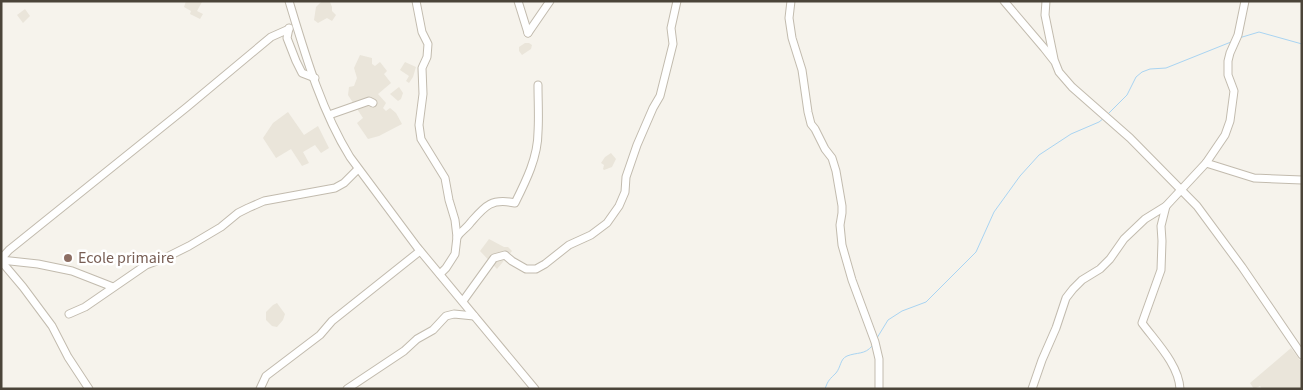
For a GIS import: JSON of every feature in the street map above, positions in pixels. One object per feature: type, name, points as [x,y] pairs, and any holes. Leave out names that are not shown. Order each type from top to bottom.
[{"type":"street","points":[[289,1],[314,78],[329,116],[343,145],[358,169],[420,251],[534,389]]},
{"type":"street","points":[[416,1],[422,32],[428,44],[427,57],[422,68],[423,94],[419,125],[421,139],[445,178],[457,237],[455,254],[440,274]]},
{"type":"street","points":[[518,1],[528,33],[550,1]]},
{"type":"street","points":[[463,301],[494,258],[505,255],[526,269],[536,269],[569,245],[592,235],[607,223],[620,206],[625,192],[626,177],[637,145],[660,96],[672,44],[676,1]]},
{"type":"street","points":[[791,1],[789,18],[792,38],[804,79],[808,112],[811,124],[832,158],[836,171],[842,206],[840,225],[842,244],[852,280],[875,342],[879,359],[879,389]]},
{"type":"street","points":[[1004,1],[1055,62],[1065,79],[1080,96],[1123,132],[1197,206],[1242,267],[1302,355]]},
{"type":"street","points":[[1046,1],[1045,15],[1055,62]]},
{"type":"street","points":[[1032,389],[1066,298],[1082,280],[1100,269],[1110,259],[1124,239],[1145,218],[1166,206],[1206,163],[1225,135],[1230,121],[1234,91],[1228,75],[1228,61],[1238,35],[1245,1]]},
{"type":"street","points":[[292,12],[288,38],[302,73],[314,78]]},
{"type":"street","points":[[1,260],[9,250],[271,37],[289,29]]},
{"type":"street","points":[[457,237],[480,210],[488,205],[497,202],[515,203],[526,180],[537,145],[538,85]]},
{"type":"street","points":[[329,116],[369,101],[373,103]]},
{"type":"street","points":[[1206,163],[1254,178],[1302,180]]},
{"type":"street","points":[[69,314],[85,307],[146,265],[168,257],[221,227],[238,213],[264,201],[335,188],[344,183],[358,169]]},
{"type":"street","points":[[1166,206],[1160,226],[1162,241],[1161,270],[1142,323],[1180,378],[1180,389]]},
{"type":"street","points":[[260,389],[266,376],[320,335],[332,321],[420,251]]},
{"type":"street","points":[[1,260],[72,270],[114,287]]},
{"type":"street","points":[[1,260],[23,286],[52,326],[68,357],[89,389]]},
{"type":"street","points":[[346,389],[404,351],[417,339],[433,330],[446,316],[454,314],[474,316]]},
{"type":"shaded area","points":[[186,1],[202,2],[197,11],[203,14],[200,19],[190,14],[191,11],[184,7]]},
{"type":"shaded area","points":[[322,1],[330,2],[332,11],[336,15],[332,21],[327,18],[318,23],[314,20],[316,7]]},
{"type":"shaded area","points":[[25,9],[30,16],[23,23],[17,15]]},
{"type":"shaded area","points":[[525,43],[532,45],[531,49],[522,55],[519,47]]},
{"type":"shaded area","points":[[360,55],[372,58],[372,64],[375,66],[380,62],[387,71],[384,74],[391,83],[378,94],[386,103],[383,108],[386,111],[390,108],[396,113],[402,124],[379,136],[368,139],[357,123],[363,118],[348,95],[349,87],[354,86],[357,78],[354,68]]},
{"type":"shaded area","points":[[405,62],[416,67],[409,83],[406,81],[409,76],[400,70]]},
{"type":"shaded area","points":[[399,87],[403,93],[398,101],[390,94]]},
{"type":"shaded area","points":[[288,112],[304,135],[318,126],[329,148],[321,153],[315,145],[303,152],[309,163],[302,166],[291,149],[276,158],[263,138],[273,123]]},
{"type":"shaded area","points":[[611,153],[616,159],[612,167],[604,170],[604,165],[601,163]]},
{"type":"shaded area","points":[[489,239],[504,247],[508,247],[512,251],[497,269],[480,251]]},
{"type":"shaded area","points":[[277,303],[285,314],[277,327],[272,326],[266,320],[266,312]]},
{"type":"shaded area","points":[[1291,348],[1302,363],[1302,389],[1262,389],[1260,386],[1254,389],[1250,383]]},
{"type":"waterway","points":[[1239,38],[1259,32],[1302,44]]},
{"type":"waterway","points":[[1107,115],[1127,95],[1136,77],[1142,72],[1150,69],[1166,68],[1231,42]]},
{"type":"waterway","points":[[877,338],[888,320],[902,311],[926,302],[976,252],[994,212],[1020,176],[1039,155],[1071,134],[1104,118]]},
{"type":"waterway","points":[[825,389],[845,357],[864,352],[872,346]]},
{"type":"place","name":"Ecole primaire","points":[[68,258]]}]
